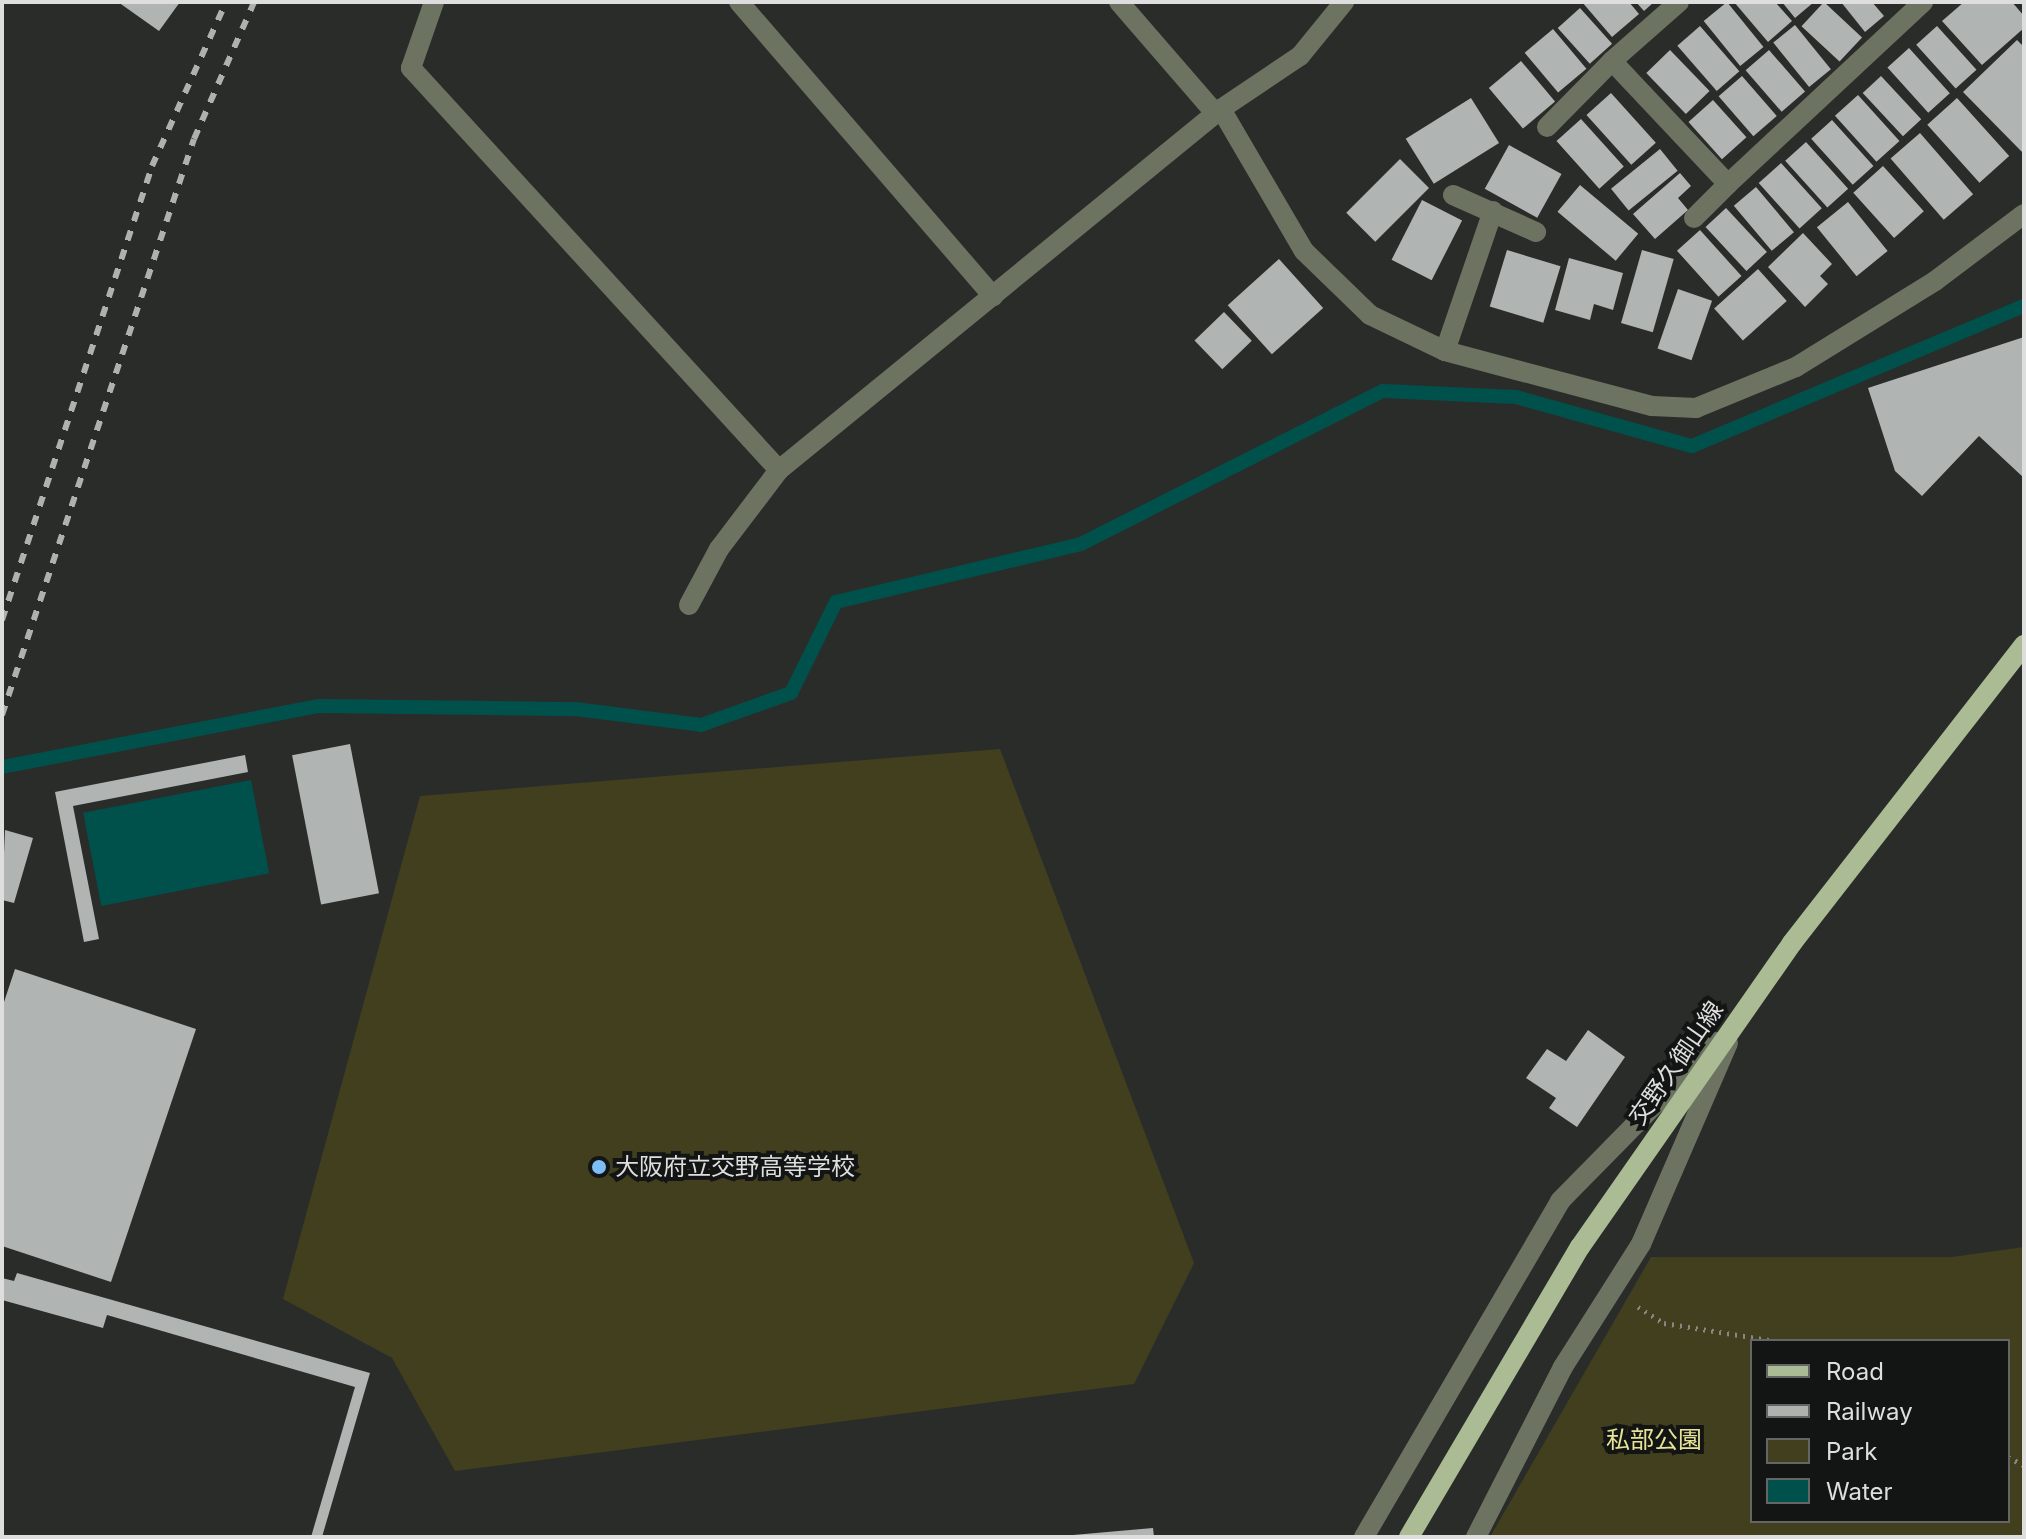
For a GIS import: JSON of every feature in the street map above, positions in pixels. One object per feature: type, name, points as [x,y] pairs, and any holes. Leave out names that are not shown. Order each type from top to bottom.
[{"type":"main road","name":"交野久御山線","points":[[1409,1537],[1580,1247],[1738,1020],[2024,645]]},
{"type":"street","points":[[434,2],[411,68],[779,470]]},
{"type":"street","points":[[739,2],[993,296]]},
{"type":"street","points":[[1119,2],[1218,111],[1304,251],[1370,315],[1445,351],[1652,406],[1696,408],[1796,367],[1935,281],[2024,214]]},
{"type":"street","points":[[689,605],[719,549],[779,470],[1218,111],[1300,56],[1344,2]]},
{"type":"street","points":[[1547,127],[1612,61],[1679,2]]},
{"type":"street","points":[[1694,218],[1923,2]]},
{"type":"street","points":[[1612,61],[1728,184]]},
{"type":"street","points":[[1453,195],[1536,232]]},
{"type":"street","points":[[1445,351],[1493,211]]},
{"type":"street","points":[[1476,1537],[1563,1367],[1641,1244],[1738,1020]]},
{"type":"street","points":[[1364,1537],[1560,1201],[1738,1020]]},
{"type":"path","points":[[1611,1290],[1664,1323],[1763,1339]]},
{"type":"green space","points":[[1000,749],[1194,1263],[1134,1384],[455,1471],[392,1358],[283,1299],[420,796]]},
{"type":"green space","name":"私部公園","points":[[2024,1247],[2024,1537],[1490,1537],[1651,1257],[1952,1257]]},
{"type":"water","points":[[251,780],[269,873],[101,906],[83,813]]},
{"type":"building","points":[[118,2],[180,2],[159,31]]},
{"type":"building","points":[[1582,2],[1629,2],[1639,14],[1612,37]]},
{"type":"building","points":[[1636,2],[1654,2],[1644,11]]},
{"type":"building","points":[[1727,2],[1764,47],[1740,66],[1704,21]]},
{"type":"building","points":[[1734,2],[1775,2],[1792,21],[1768,42]]},
{"type":"building","points":[[1782,2],[1814,2],[1795,18]]},
{"type":"building","points":[[1824,2],[1862,37],[1840,62],[1801,26]]},
{"type":"building","points":[[1841,2],[1872,2],[1884,16],[1865,32]]},
{"type":"building","points":[[1964,2],[2012,2],[2024,16],[2024,28],[1982,65],[1942,21]]},
{"type":"building","points":[[1580,8],[1612,44],[1590,64],[1558,28]]},
{"type":"building","points":[[1795,25],[1831,69],[1809,87],[1773,43]]},
{"type":"building","points":[[1700,26],[1739,71],[1717,91],[1677,46]]},
{"type":"building","points":[[1937,26],[1976,70],[1956,89],[1916,45]]},
{"type":"building","points":[[1553,29],[1586,69],[1558,93],[1525,53]]},
{"type":"building","points":[[2017,40],[2024,47],[2024,154],[1963,92]]},
{"type":"building","points":[[1909,48],[1950,93],[1928,113],[1887,67]]},
{"type":"building","points":[[1670,50],[1710,91],[1686,114],[1646,73]]},
{"type":"building","points":[[1769,50],[1805,92],[1782,112],[1746,70]]},
{"type":"building","points":[[1521,61],[1555,102],[1523,129],[1489,88]]},
{"type":"building","points":[[1742,76],[1777,116],[1753,136],[1719,96]]},
{"type":"building","points":[[1881,76],[1921,119],[1903,136],[1863,93]]},
{"type":"building","points":[[1611,93],[1656,143],[1631,165],[1586,115]]},
{"type":"building","points":[[1858,95],[1899,141],[1876,162],[1835,116]]},
{"type":"building","points":[[1471,98],[1499,143],[1434,184],[1406,139]]},
{"type":"building","points":[[1957,98],[2009,156],[1979,183],[1927,125]]},
{"type":"building","points":[[1713,100],[1746,137],[1722,159],[1688,122]]},
{"type":"building","points":[[1581,119],[1624,167],[1599,189],[1556,141]]},
{"type":"building","points":[[1832,120],[1873,166],[1853,185],[1811,139]]},
{"type":"building","points":[[1920,133],[1973,194],[1944,220],[1891,159]]},
{"type":"building","points":[[1806,142],[1848,189],[1827,208],[1785,161]]},
{"type":"building","points":[[1509,145],[1561,174],[1537,218],[1485,189]]},
{"type":"building","points":[[1660,149],[1678,171],[1629,210],[1611,189]]},
{"type":"building","points":[[1400,159],[1429,188],[1375,242],[1346,213]]},
{"type":"building","points":[[1781,163],[1822,208],[1800,228],[1759,183]]},
{"type":"building","points":[[1883,166],[1924,211],[1894,238],[1853,193]]},
{"type":"building","points":[[1680,173],[1691,186],[1678,198],[1688,210],[1655,239],[1633,214]]},
{"type":"building","points":[[1580,185],[1638,234],[1616,261],[1558,212]]},
{"type":"building","points":[[1756,187],[1794,232],[1772,251],[1734,206]]},
{"type":"building","points":[[1422,200],[1462,220],[1432,280],[1392,260]]},
{"type":"building","points":[[1848,202],[1888,251],[1857,276],[1817,227]]},
{"type":"building","points":[[1726,208],[1767,252],[1746,271],[1706,227]]},
{"type":"building","points":[[1700,230],[1741,276],[1718,297],[1677,251]]},
{"type":"building","points":[[1803,233],[1832,264],[1820,276],[1828,284],[1805,307],[1768,267]]},
{"type":"building","points":[[1507,250],[1561,266],[1543,323],[1490,306]]},
{"type":"building","points":[[1642,250],[1674,259],[1653,332],[1621,323]]},
{"type":"building","points":[[1569,258],[1623,273],[1613,310],[1594,304],[1590,320],[1555,310]]},
{"type":"building","points":[[1279,259],[1323,308],[1272,354],[1228,305]]},
{"type":"building","points":[[1758,269],[1787,301],[1743,340],[1714,308]]},
{"type":"building","points":[[1678,289],[1712,301],[1692,360],[1657,349]]},
{"type":"building","points":[[1224,312],[1252,341],[1222,369],[1195,340]]},
{"type":"building","points":[[2024,337],[2024,478],[1979,436],[1922,496],[1895,471],[1868,388]]},
{"type":"building","points":[[350,744],[379,893],[321,904],[292,755]]},
{"type":"building","points":[[245,755],[248,772],[73,806],[99,939],[84,942],[55,792]]},
{"type":"building","points":[[5,830],[33,838],[14,903],[2,900]]},
{"type":"building","points":[[15,969],[196,1029],[111,1282],[2,1246],[2,1008]]},
{"type":"building","points":[[1588,1030],[1625,1057],[1577,1127],[1549,1108],[1556,1098],[1526,1078],[1547,1049],[1566,1061]]},
{"type":"building","points":[[17,1273],[370,1373],[322,1537],[311,1537],[355,1387],[107,1315],[103,1328],[2,1300],[2,1278],[14,1281]]},
{"type":"building","points":[[1153,1528],[1154,1537],[1073,1537],[1073,1535]]},
{"type":"waterway","points":[[2,767],[319,706],[575,709],[701,725],[791,693],[836,602],[1081,544],[1383,391],[1516,397],[1692,446],[2024,306]]},
{"type":"railway","points":[[2,620],[152,166],[226,2]]},
{"type":"railway","points":[[2,715],[194,139],[254,2]]},
{"type":"place","name":"大阪府立交野高等学校","points":[[599,1167]]}]
